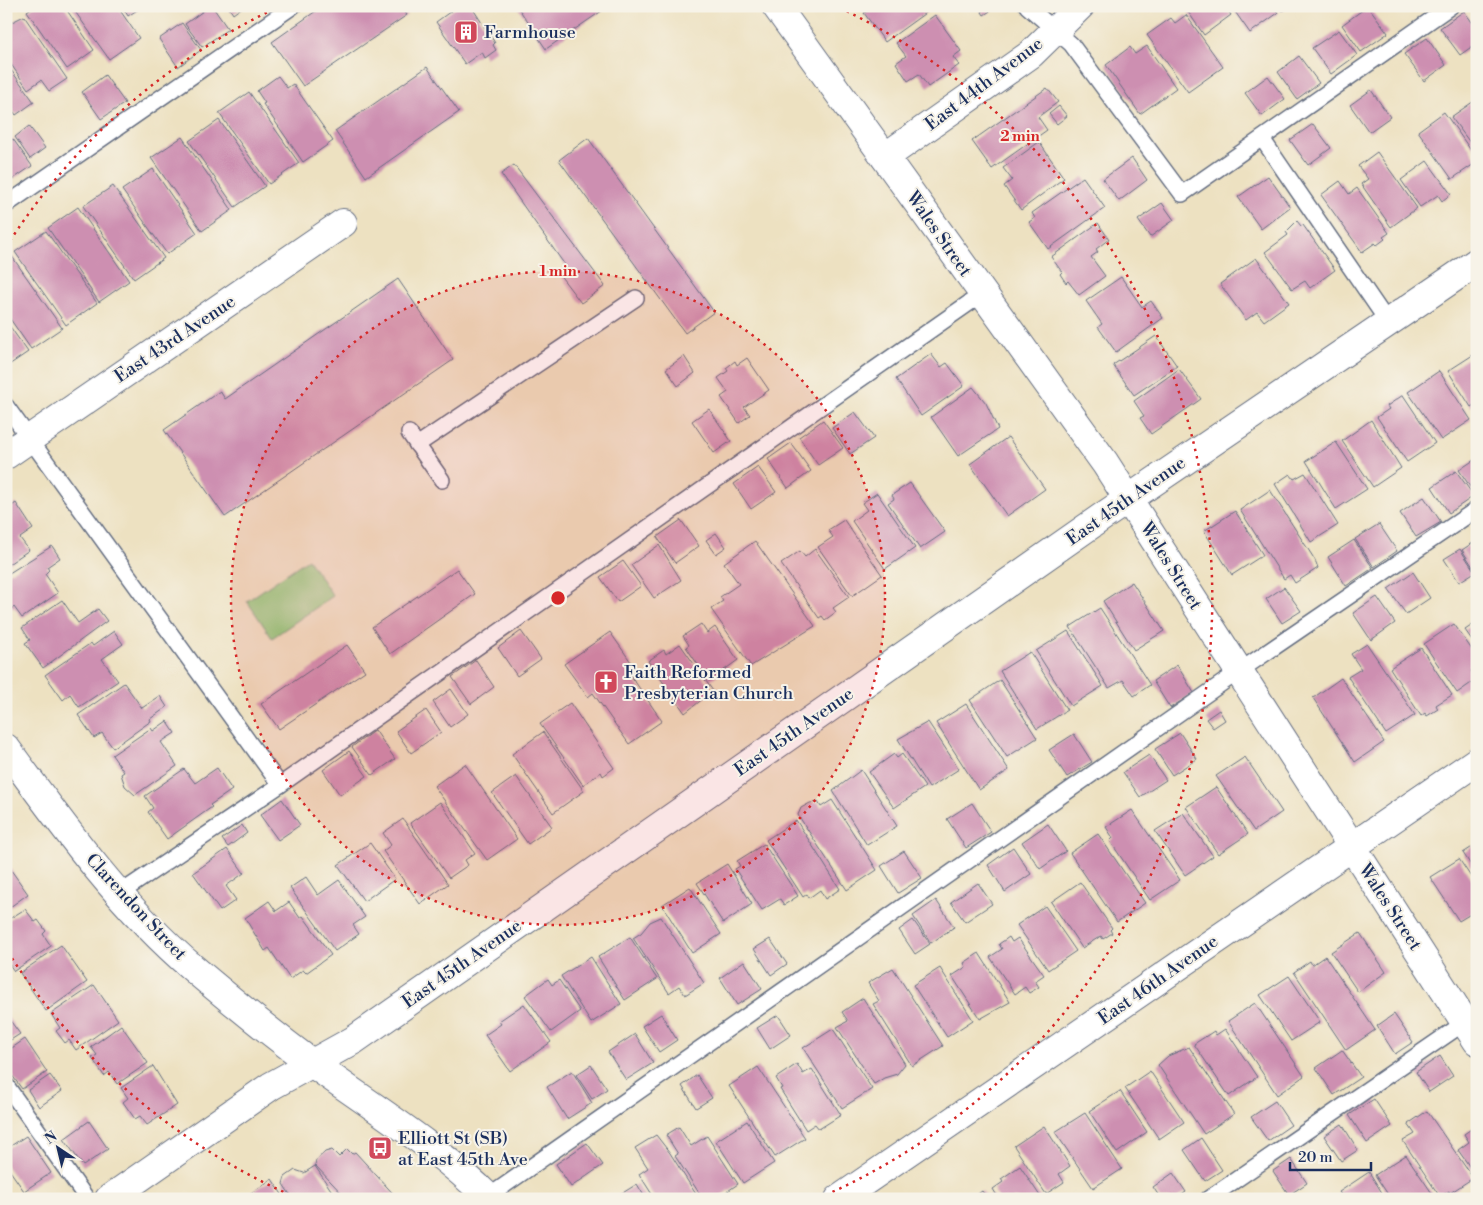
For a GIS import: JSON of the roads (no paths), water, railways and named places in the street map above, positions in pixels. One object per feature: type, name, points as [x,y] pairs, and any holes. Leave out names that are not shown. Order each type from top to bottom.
[{"type":"street","name":"Wales Street","points":[[776,6],[1129,498],[1351,847],[1473,1026]]},
{"type":"street","name":"East 44th Avenue","points":[[885,157],[1031,54],[1080,6]]},
{"type":"street","name":"East 43rd Avenue","points":[[6,455],[343,224]]},
{"type":"street","name":"East 45th Avenue","points":[[109,1199],[271,1086],[354,1040],[1129,498],[1387,321],[1477,262]]},
{"type":"street","name":"Clarendon Street","points":[[6,748],[60,822],[119,894],[155,933],[194,969],[312,1063],[419,1138],[487,1198]]},
{"type":"street","name":"East 46th Avenue","points":[[839,1199],[1477,761]]},
{"type":"lane","points":[[6,205],[293,6]]},
{"type":"lane","points":[[1027,6],[1071,44],[1182,194],[1263,140],[1451,6]]},
{"type":"lane","points":[[1263,140],[1387,321]]},
{"type":"lane","points":[[119,894],[280,785],[982,294]]},
{"type":"lane","points":[[442,480],[413,439],[636,298]]},
{"type":"lane","points":[[6,406],[280,785]]},
{"type":"lane","points":[[487,1198],[1238,672],[1477,509]]},
{"type":"lane","points":[[1208,1199],[1473,1026]]},
{"type":"lane","points":[[6,1085],[87,1199]]},
{"type":"place","name":"Farmhouse","points":[[466,32]]},
{"type":"place","name":"Faith Reformed Presbyterian Church","points":[[606,682]]},
{"type":"place","name":"Elliott St (SB) at East 45th Ave","points":[[380,1148]]}]
